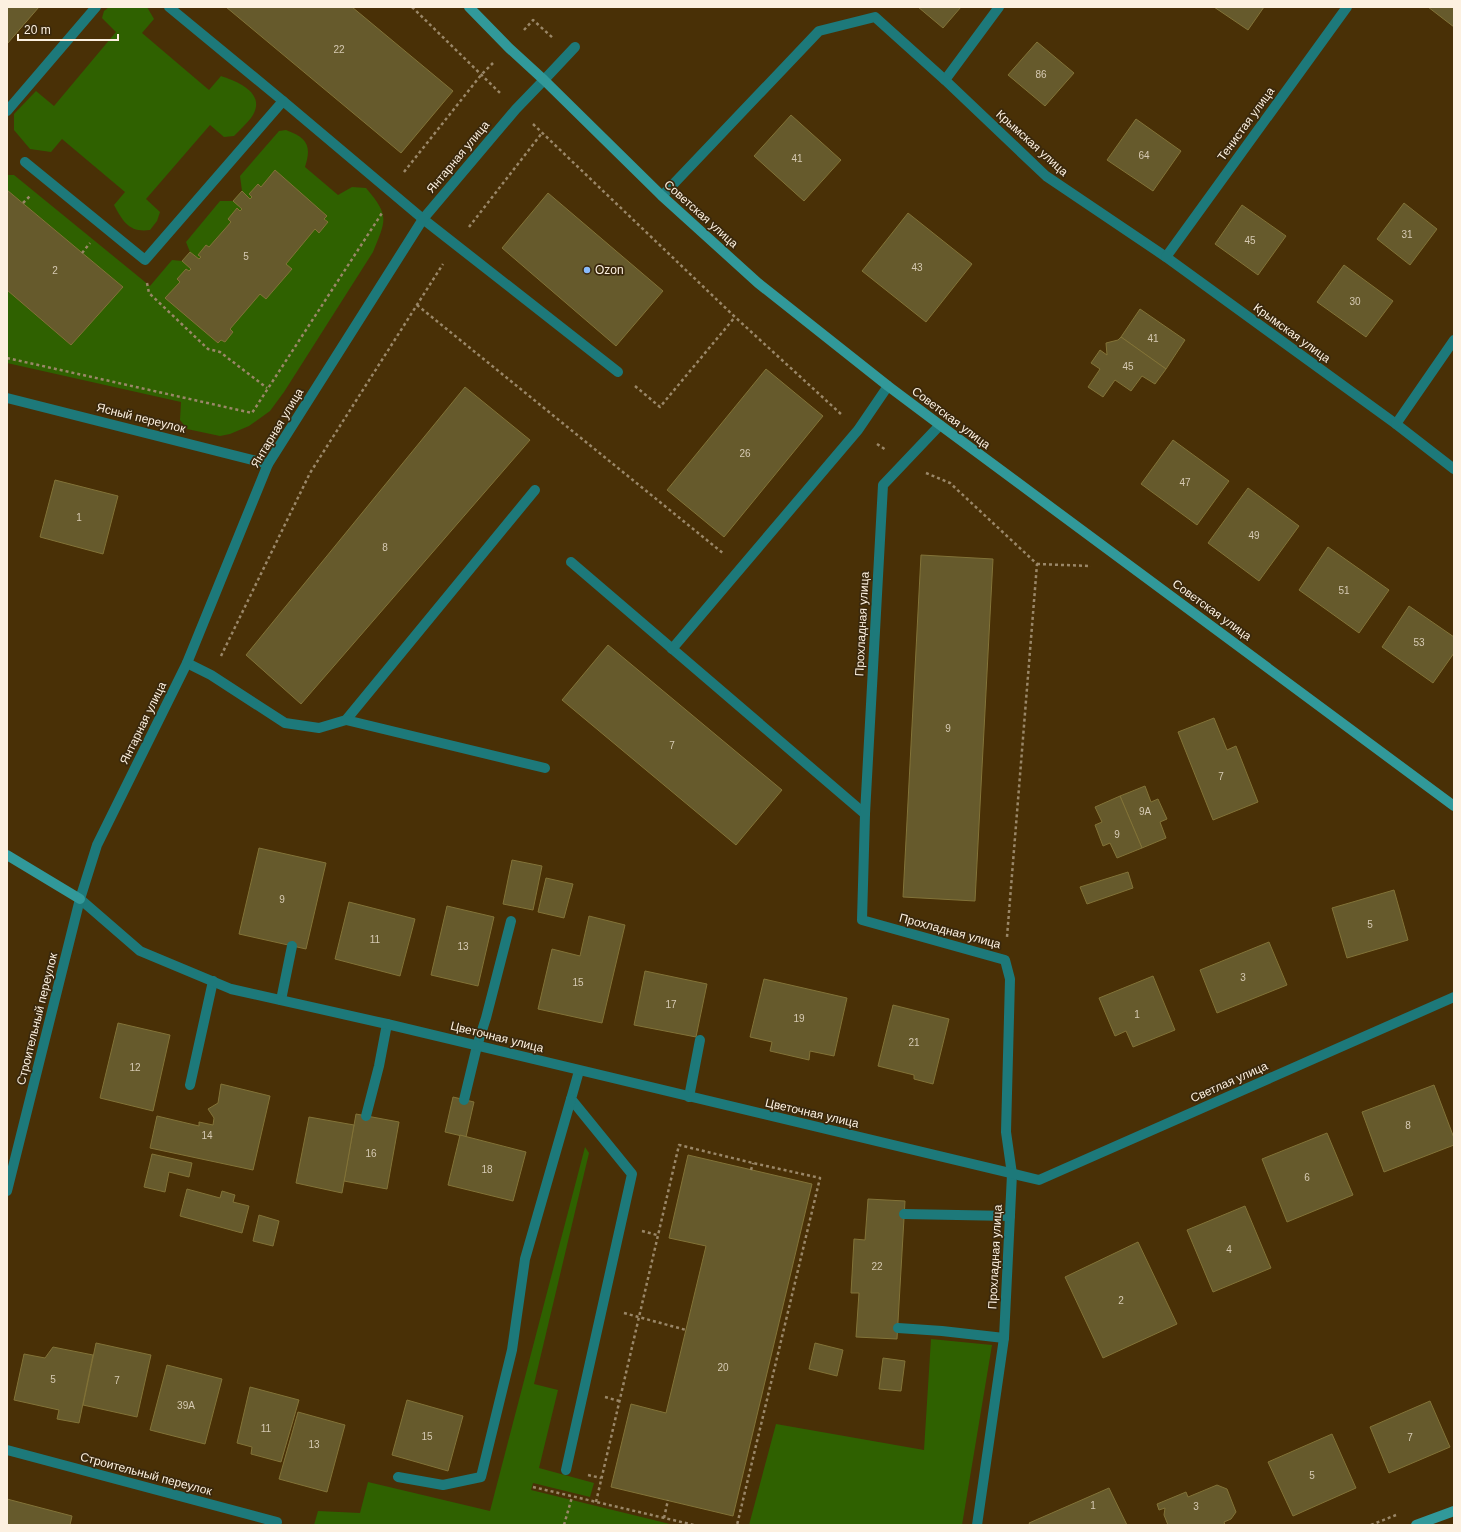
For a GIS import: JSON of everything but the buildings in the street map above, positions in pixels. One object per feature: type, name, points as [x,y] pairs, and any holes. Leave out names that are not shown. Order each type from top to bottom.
[{"type":"street","points":[[7,111],[96,7]]},
{"type":"street","points":[[170,7],[423,219],[618,372]]},
{"type":"street","name":"Советская улица","points":[[469,7],[509,48],[544,80],[662,196],[758,283],[940,426],[1454,806]]},
{"type":"street","points":[[945,80],[998,7]]},
{"type":"street","name":"Тенистая улица","points":[[1166,257],[1347,7]]},
{"type":"street","name":"Крымская улица","points":[[662,196],[819,31],[874,17],[945,80],[1046,176],[1166,257],[1396,424],[1454,469]]},
{"type":"street","name":"Янтарная улица","points":[[80,899],[97,845],[188,663],[268,464],[423,219],[516,109],[572,50]]},
{"type":"street","points":[[25,162],[145,260],[283,101]]},
{"type":"street","points":[[1396,424],[1454,340]]},
{"type":"street","points":[[672,649],[858,430],[888,386]]},
{"type":"street","name":"Ясный переулок","points":[[7,398],[268,464]]},
{"type":"street","name":"Прохладная улица","points":[[940,426],[883,485],[865,814],[862,920],[1005,960],[1010,979],[1006,1132],[1012,1174],[1004,1338],[977,1525]]},
{"type":"street","points":[[346,720],[535,490]]},
{"type":"street","points":[[571,562],[865,814]]},
{"type":"street","points":[[188,663],[212,675],[284,723],[318,728],[346,720],[545,768]]},
{"type":"street","name":"Цветочная улица","points":[[7,855],[80,899],[140,951],[231,989],[388,1024],[1012,1174]]},
{"type":"street","name":"Строительный переулок","points":[[7,1191],[80,899]]},
{"type":"street","points":[[464,1100],[477,1046],[512,921]]},
{"type":"street","points":[[281,1000],[292,946]]},
{"type":"street","points":[[190,1085],[213,981]]},
{"type":"street","name":"Светлая улица","points":[[1012,1174],[1039,1180],[1454,997]]},
{"type":"street","points":[[366,1116],[388,1024]]},
{"type":"street","points":[[689,1097],[700,1040]]},
{"type":"street","points":[[398,1477],[443,1485],[481,1477],[512,1350],[525,1259],[579,1071]]},
{"type":"street","points":[[566,1470],[632,1174],[571,1099]]},
{"type":"street","points":[[904,1214],[1010,1216]]},
{"type":"street","points":[[898,1328],[1004,1338]]},
{"type":"street","name":"Строительный переулок","points":[[7,1450],[276,1524]]},
{"type":"street","points":[[1416,1525],[1454,1511]]},
{"type":"path","points":[[7,358],[252,413],[394,194],[397,180],[481,75],[509,48],[533,20],[572,50]]},
{"type":"path","points":[[212,675],[310,474],[455,245],[542,133]]},
{"type":"path","points":[[82,253],[93,240]]},
{"type":"path","points":[[145,260],[148,293],[208,349],[220,352],[267,388]]},
{"type":"path","points":[[417,305],[741,568]]},
{"type":"path","points":[[618,372],[660,407],[735,317]]},
{"type":"path","points":[[596,1502],[678,1145],[820,1178],[737,1525]]},
{"type":"path","points":[[751,1170],[753,1163]]},
{"type":"path","points":[[602,1306],[686,1330]]},
{"type":"path","points":[[533,1487],[694,1525]]},
{"type":"path","points":[[564,1525],[572,1497]]},
{"type":"path","points":[[664,1518],[668,1500]]},
{"type":"green space","points":[[109,7],[147,7],[154,19],[142,33],[209,90],[221,76],[236,82],[249,90],[254,96],[256,102],[255,110],[251,118],[234,136],[224,137],[210,125],[146,199],[160,212],[157,221],[150,230],[137,230],[132,228],[124,221],[114,205],[125,192],[62,139],[51,152],[30,149],[14,130],[14,114],[36,91],[54,106],[116,32],[102,18],[104,11]]},
{"type":"green space","points":[[286,130],[299,136],[306,143],[308,153],[305,167],[338,195],[352,187],[366,188],[379,205],[382,212],[383,225],[373,252],[284,392],[270,411],[249,426],[230,434],[220,436],[187,429],[180,420],[181,402],[7,363],[7,290],[71,345],[122,287],[7,190],[7,175],[14,175],[150,286],[172,260],[182,261],[190,252],[186,242],[220,201],[233,201],[242,191],[240,176],[279,131]]},
{"type":"green space","points":[[585,1147],[589,1153],[534,1384],[558,1390],[539,1468],[594,1483],[590,1497],[533,1483],[531,1490],[674,1525],[314,1525],[318,1511],[360,1513],[368,1482],[490,1511]]},
{"type":"green space","points":[[931,1339],[992,1345],[962,1525],[749,1525],[776,1424],[924,1450]]},
{"type":"place","name":"Ozon","points":[[587,270]]}]
